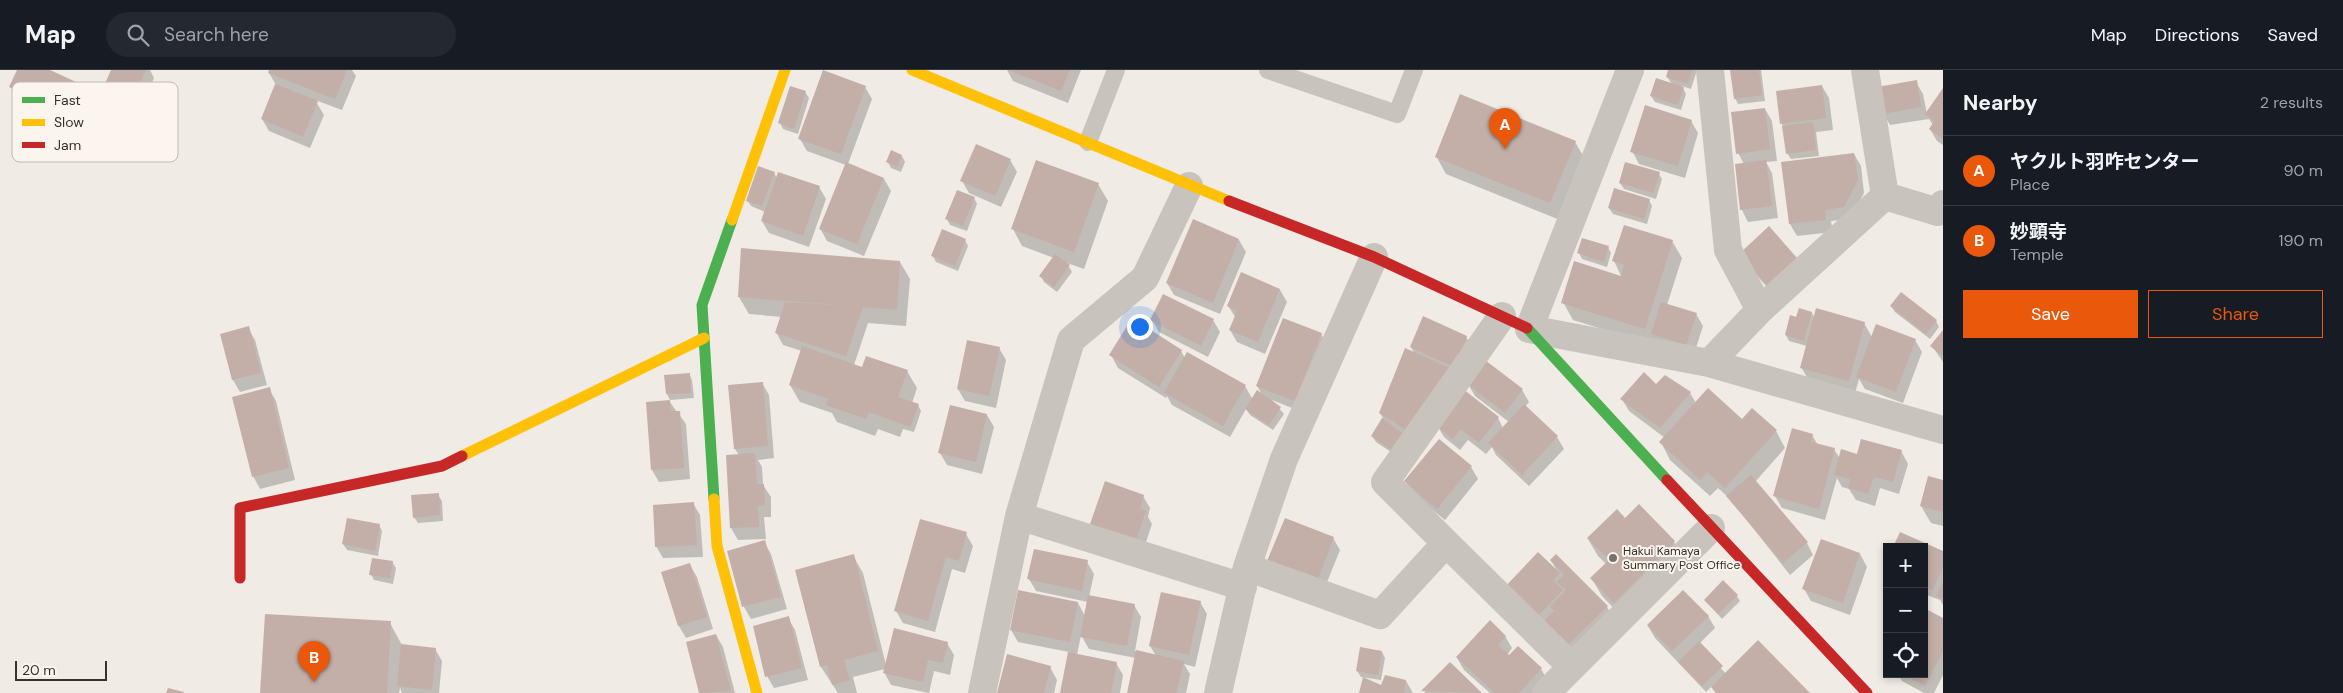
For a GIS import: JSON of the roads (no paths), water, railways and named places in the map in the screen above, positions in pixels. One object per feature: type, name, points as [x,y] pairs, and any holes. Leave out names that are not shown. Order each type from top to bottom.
[{"type":"street","points":[[757,693],[717,546],[702,305],[785,70]]},
{"type":"street","points":[[912,70],[1088,142],[1188,186],[1374,258],[1529,328],[1708,363],[1943,430]]},
{"type":"street","points":[[1529,328],[1630,70]]},
{"type":"street","points":[[1710,70],[1728,250],[1760,310]]},
{"type":"street","points":[[1865,70],[1885,196]]},
{"type":"street","points":[[982,693],[1019,516],[1071,340],[1145,278],[1188,186]]},
{"type":"street","points":[[1708,363],[1760,310],[1885,196]]},
{"type":"street","points":[[1885,196],[1938,212],[1943,204]]},
{"type":"street","points":[[1218,693],[1245,577],[1284,460],[1374,258]]},
{"type":"street","points":[[1502,316],[1385,482],[1572,667]]},
{"type":"street","points":[[1529,328],[1712,528],[1867,693]]},
{"type":"street","points":[[240,578],[240,508],[442,466],[704,338]]},
{"type":"street","points":[[1019,516],[1380,615],[1446,543]]},
{"type":"street","points":[[1546,693],[1712,528]]},
{"type":"lane","points":[[1088,142],[1116,70]]},
{"type":"lane","points":[[1268,70],[1397,114],[1414,70]]},
{"type":"place","name":"ヤクルト羽咋センター","points":[[1505,149]]},
{"type":"place","name":"Hakui Kamaya Summary Post Office","points":[[1613,558]]},
{"type":"place","name":"妙顕寺","points":[[314,682]]}]
